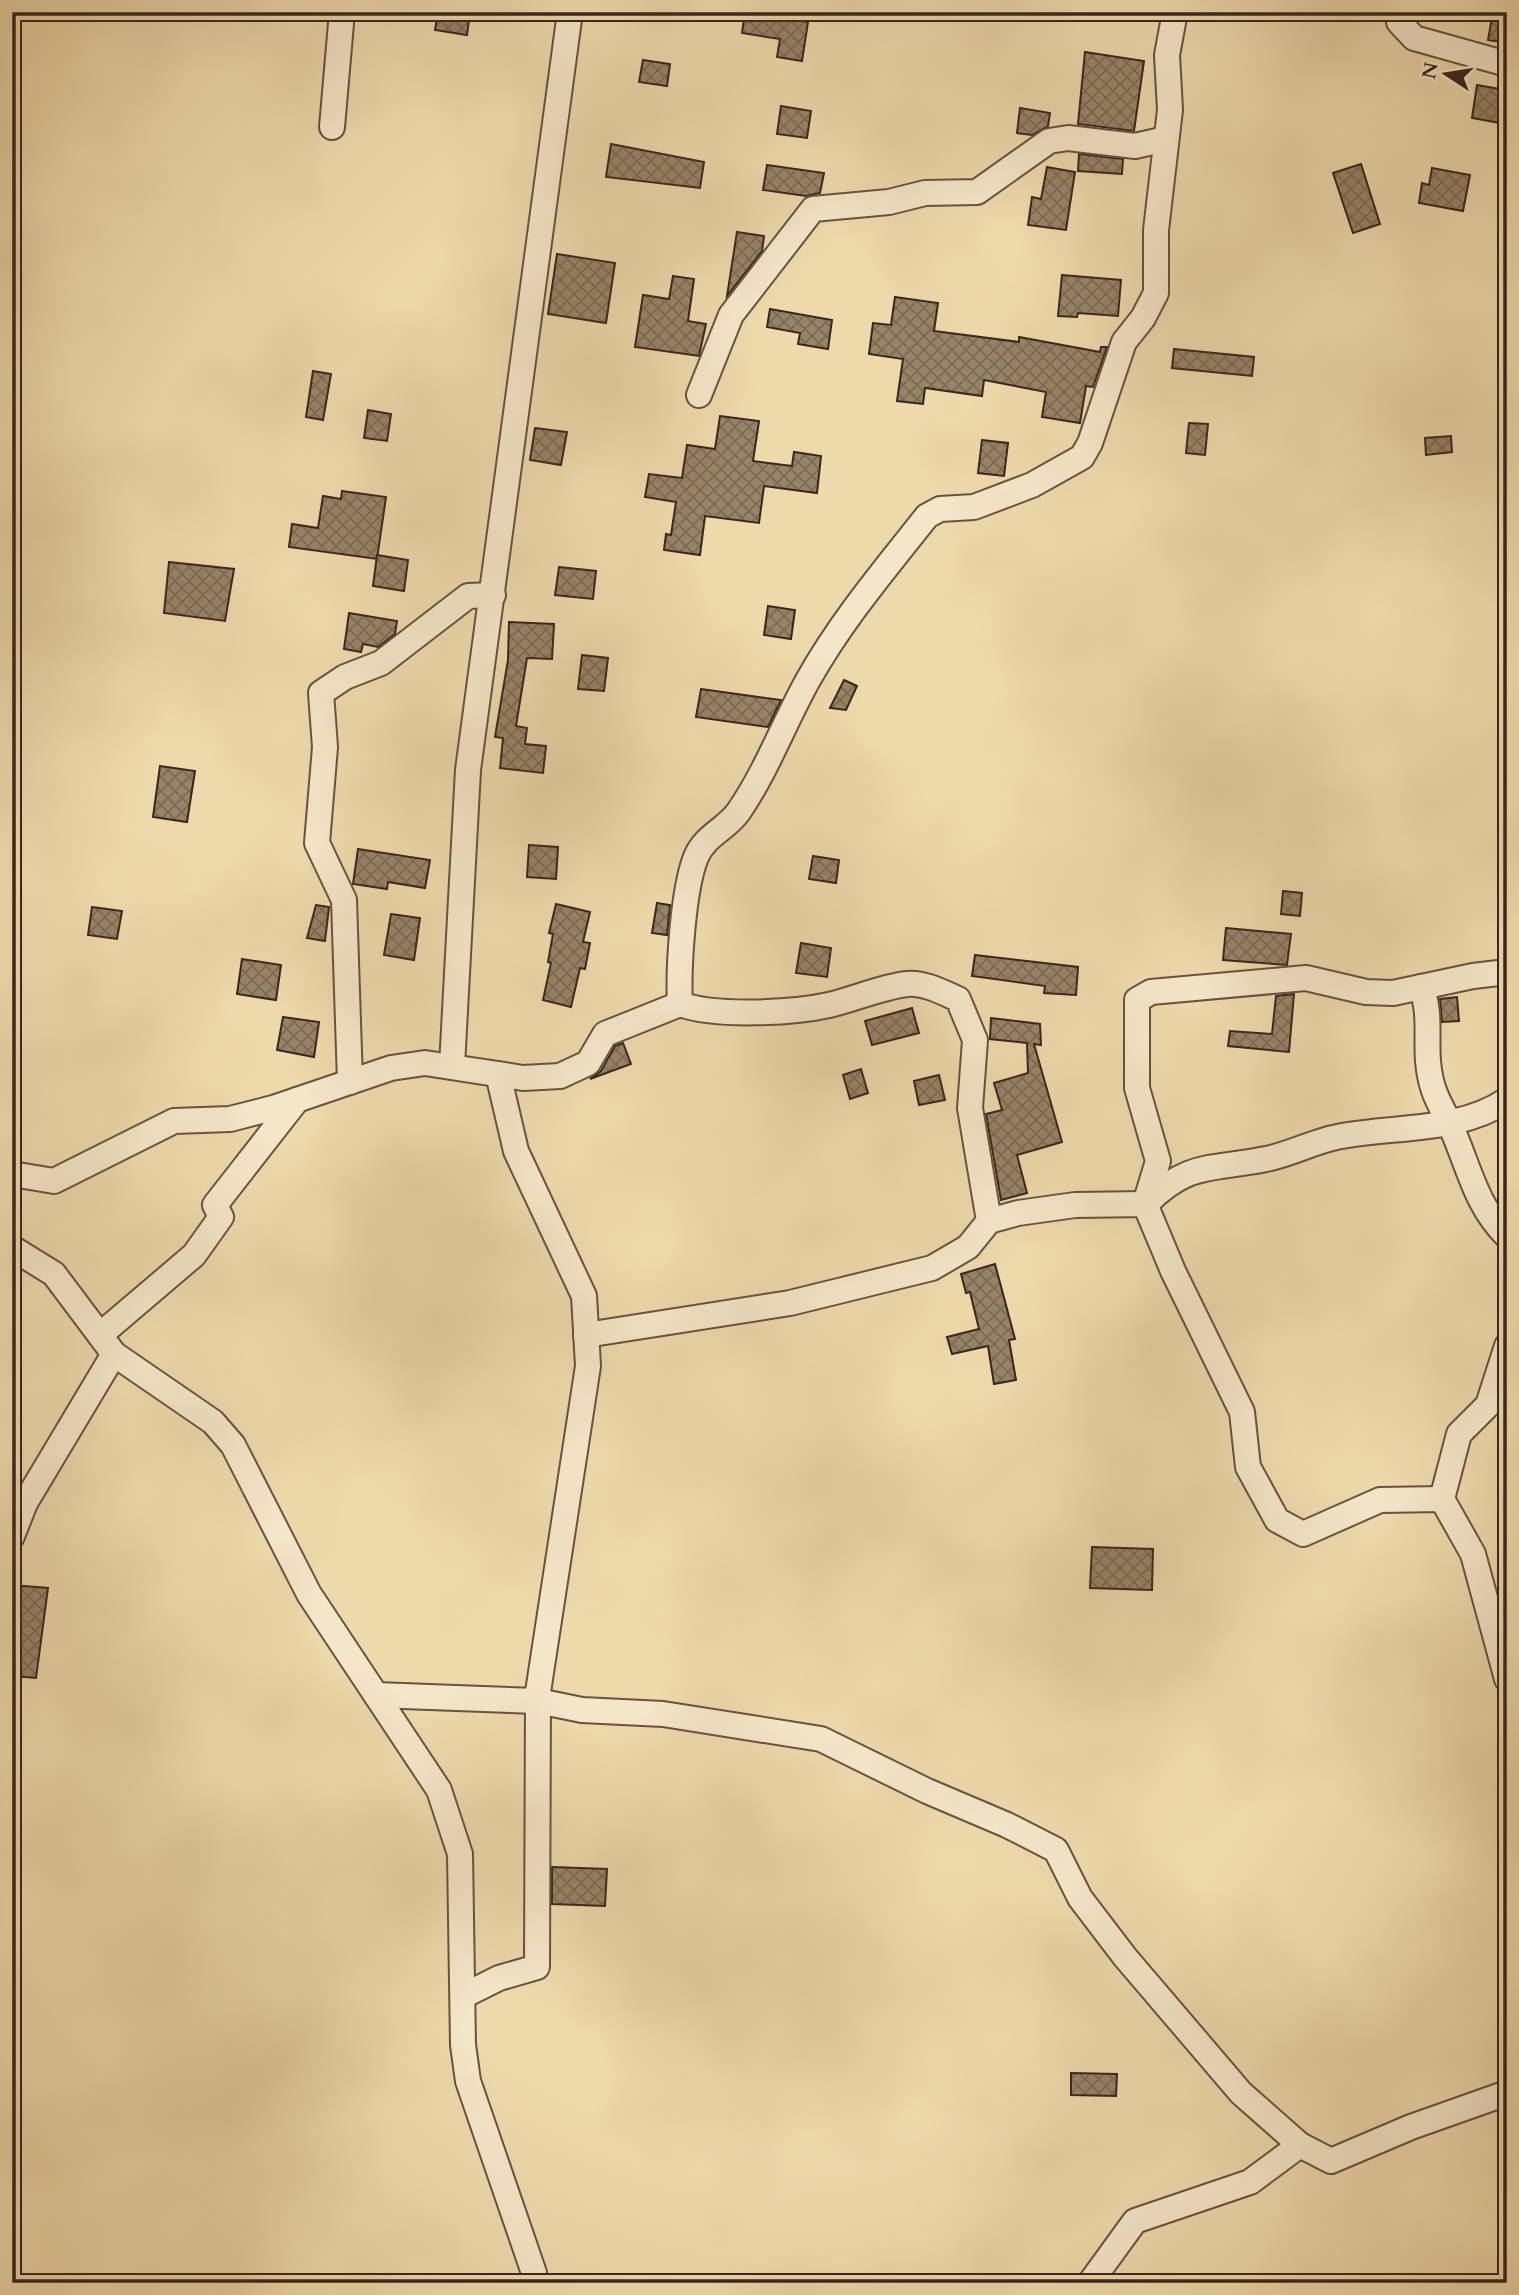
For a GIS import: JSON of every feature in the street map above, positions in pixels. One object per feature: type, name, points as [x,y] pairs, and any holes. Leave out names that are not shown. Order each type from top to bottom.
[{"type":"street","points":[[332,128],[342,12]]},
{"type":"street","points":[[452,1066],[468,770],[570,12]]},
{"type":"street","points":[[680,1004],[678,978],[696,857],[707,838],[737,814],[767,764],[809,677],[848,617],[927,516],[940,509],[974,507],[996,500],[1055,474],[1082,457],[1090,443],[1124,342],[1143,318],[1156,293],[1156,230],[1170,110],[1167,55],[1175,12]]},
{"type":"street","points":[[1398,12],[1399,23],[1414,38],[1507,64]]},
{"type":"street","points":[[699,395],[731,315],[813,209],[889,202],[925,193],[977,192],[1049,141],[1059,139],[1135,146],[1166,139]]},
{"type":"street","points":[[351,1082],[344,901],[317,843],[326,747],[321,693],[345,677],[381,663],[468,596],[493,595]]},
{"type":"street","points":[[1442,1499],[1380,1500],[1303,1534],[1277,1520],[1248,1468],[1242,1412],[1172,1271],[1145,1204],[1158,1161],[1137,1088],[1137,1000],[1151,992],[1306,978],[1366,992],[1393,993],[1507,972]]},
{"type":"street","points":[[12,1174],[54,1181],[174,1121],[230,1119],[414,1065],[452,1066],[523,1078],[560,1076],[588,1063],[605,1034],[680,1004],[694,1010],[777,1012],[827,1006],[909,983],[958,999],[975,1040],[970,1108],[989,1221]]},
{"type":"street","points":[[1421,987],[1428,1005],[1428,1060],[1434,1098],[1448,1122],[1471,1185],[1497,1227],[1507,1236]]},
{"type":"street","points":[[463,1996],[499,1978],[537,1967],[538,1701],[588,1366],[584,1296],[516,1152],[498,1074]]},
{"type":"street","points":[[12,1536],[107,1344],[194,1255],[221,1217],[215,1205],[297,1100]]},
{"type":"street","points":[[586,1335],[790,1303],[932,1268],[968,1247],[989,1221],[1018,1213],[1075,1205],[1145,1204],[1167,1183],[1200,1167],[1277,1157],[1340,1136],[1448,1122],[1487,1114],[1507,1100]]},
{"type":"street","points":[[12,1248],[54,1274],[107,1344],[213,1422],[233,1445],[309,1594],[439,1790],[460,1854],[463,2045],[468,2081],[534,2273],[534,2283]]},
{"type":"street","points":[[1507,1346],[1488,1405],[1459,1434],[1442,1499],[1473,1554],[1507,1679]]},
{"type":"street","points":[[376,1695],[538,1701],[582,1710],[663,1714],[821,1740],[1056,1850],[1080,1898],[1125,1957],[1241,2093],[1300,2145],[1331,2161],[1411,2127],[1507,2094]]},
{"type":"street","points":[[1090,2283],[1135,2221],[1250,2182],[1300,2145]]},
{"type":"building","points":[[438,12],[470,12],[467,35],[435,30]]},
{"type":"building","points":[[745,12],[808,22],[802,61],[777,57],[780,39],[742,33]]},
{"type":"building","points":[[1493,12],[1507,12],[1507,43],[1488,40]]},
{"type":"building","points":[[1085,52],[1144,61],[1134,131],[1078,124]]},
{"type":"building","points":[[643,60],[670,64],[667,86],[639,82]]},
{"type":"building","points":[[1477,85],[1506,90],[1500,123],[1472,118]]},
{"type":"building","points":[[781,106],[811,111],[807,138],[777,134]]},
{"type":"building","points":[[1020,108],[1050,113],[1048,126],[1032,135],[1017,133]]},
{"type":"building","points":[[611,144],[704,162],[700,188],[606,177]]},
{"type":"building","points":[[1079,154],[1123,159],[1122,174],[1078,171]]},
{"type":"building","points":[[1361,164],[1380,224],[1353,233],[1333,173]]},
{"type":"building","points":[[767,165],[824,173],[820,193],[806,196],[763,190]]},
{"type":"building","points":[[1047,167],[1075,172],[1066,230],[1028,225],[1032,197],[1041,199]]},
{"type":"building","points":[[1432,168],[1470,175],[1463,211],[1419,203],[1422,183],[1429,185]]},
{"type":"building","points":[[737,232],[764,236],[762,251],[727,296]]},
{"type":"building","points":[[557,254],[615,263],[606,323],[548,314]]},
{"type":"building","points":[[1062,275],[1121,280],[1118,316],[1078,313],[1077,317],[1058,316]]},
{"type":"building","points":[[673,276],[694,279],[688,321],[706,324],[699,356],[635,347],[643,295],[669,299]]},
{"type":"building","points":[[895,297],[938,303],[934,331],[1019,342],[1019,337],[1100,352],[1101,347],[1107,347],[1093,387],[1086,386],[1080,423],[1042,417],[1046,392],[984,380],[982,396],[925,388],[923,404],[897,401],[903,359],[869,354],[873,323],[891,325]]},
{"type":"building","points":[[770,309],[832,320],[828,349],[798,344],[800,333],[767,327]]},
{"type":"building","points":[[1174,349],[1254,357],[1252,376],[1172,368]]},
{"type":"building","points":[[313,371],[331,374],[323,420],[306,417]]},
{"type":"building","points":[[368,410],[391,414],[387,441],[364,438]]},
{"type":"building","points":[[720,416],[759,421],[753,461],[792,466],[794,452],[821,456],[817,493],[764,486],[759,523],[705,516],[700,555],[664,550],[666,534],[671,535],[676,502],[645,497],[649,474],[682,478],[687,445],[715,449]]},
{"type":"building","points":[[1189,423],[1208,424],[1205,455],[1186,453]]},
{"type":"building","points":[[535,428],[567,432],[561,465],[530,460]]},
{"type":"building","points":[[1451,436],[1452,452],[1426,455],[1425,438]]},
{"type":"building","points":[[982,440],[1008,443],[1004,476],[978,473]]},
{"type":"building","points":[[342,491],[386,497],[377,559],[289,547],[292,524],[318,528],[323,496],[341,499]]},
{"type":"building","points":[[377,555],[408,560],[404,591],[373,586]]},
{"type":"building","points":[[169,562],[234,569],[225,621],[164,613]]},
{"type":"building","points":[[559,567],[596,571],[593,599],[555,595]]},
{"type":"building","points":[[768,606],[795,610],[791,639],[764,635]]},
{"type":"building","points":[[349,613],[397,621],[395,634],[378,647],[363,644],[361,652],[344,649]]},
{"type":"building","points":[[509,622],[554,624],[552,659],[527,658],[516,726],[527,728],[525,744],[546,746],[543,773],[500,768],[503,738],[495,737],[508,660]]},
{"type":"building","points":[[582,655],[608,658],[604,691],[578,689]]},
{"type":"building","points":[[844,680],[857,686],[846,710],[830,708]]},
{"type":"building","points":[[701,689],[781,700],[768,727],[696,717]]},
{"type":"building","points":[[160,766],[195,771],[187,822],[153,817]]},
{"type":"building","points":[[529,845],[558,847],[556,879],[527,877]]},
{"type":"building","points":[[358,849],[430,860],[425,888],[388,882],[387,889],[353,884]]},
{"type":"building","points":[[813,856],[839,860],[836,883],[809,879]]},
{"type":"building","points":[[1283,891],[1302,893],[1300,916],[1281,914]]},
{"type":"building","points":[[657,903],[670,905],[667,935],[652,933]]},
{"type":"building","points":[[556,904],[590,912],[583,942],[590,943],[585,969],[580,968],[571,1007],[543,1000],[551,963],[548,962],[553,934],[549,933]]},
{"type":"building","points":[[316,905],[329,907],[325,941],[307,938]]},
{"type":"building","points":[[92,907],[122,911],[117,939],[88,935]]},
{"type":"building","points":[[391,914],[420,918],[414,960],[384,955]]},
{"type":"building","points":[[1226,928],[1291,934],[1287,965],[1223,960]]},
{"type":"building","points":[[801,943],[831,948],[827,977],[796,973]]},
{"type":"building","points":[[975,955],[1078,967],[1076,995],[1044,993],[1045,986],[972,976]]},
{"type":"building","points":[[242,959],[281,965],[276,1000],[237,994]]},
{"type":"building","points":[[1294,994],[1289,1052],[1228,1046],[1230,1031],[1272,1034],[1276,996]]},
{"type":"building","points":[[1457,997],[1459,1021],[1442,1022],[1440,999]]},
{"type":"building","points":[[912,1008],[919,1033],[872,1045],[865,1021]]},
{"type":"building","points":[[283,1017],[319,1022],[314,1057],[277,1050]]},
{"type":"building","points":[[991,1018],[1040,1024],[1041,1045],[1034,1044],[1062,1142],[1017,1155],[1027,1193],[1001,1200],[986,1114],[1002,1110],[994,1083],[1028,1073],[1027,1043],[990,1039]]},
{"type":"building","points":[[623,1043],[631,1064],[590,1079],[601,1071],[615,1046]]},
{"type":"building","points":[[861,1069],[868,1093],[850,1099],[843,1075]]},
{"type":"building","points":[[939,1075],[945,1100],[919,1105],[914,1081]]},
{"type":"building","points":[[995,1264],[1015,1339],[1009,1340],[1016,1380],[994,1384],[988,1346],[952,1354],[947,1337],[979,1329],[970,1292],[966,1293],[961,1274]]},
{"type":"building","points":[[1092,1547],[1153,1549],[1152,1590],[1090,1588]]},
{"type":"building","points":[[12,1585],[48,1588],[36,1678],[12,1676]]},
{"type":"building","points":[[552,1867],[607,1869],[605,1906],[552,1904]]},
{"type":"building","points":[[1071,2073],[1117,2074],[1116,2096],[1071,2095]]}]
